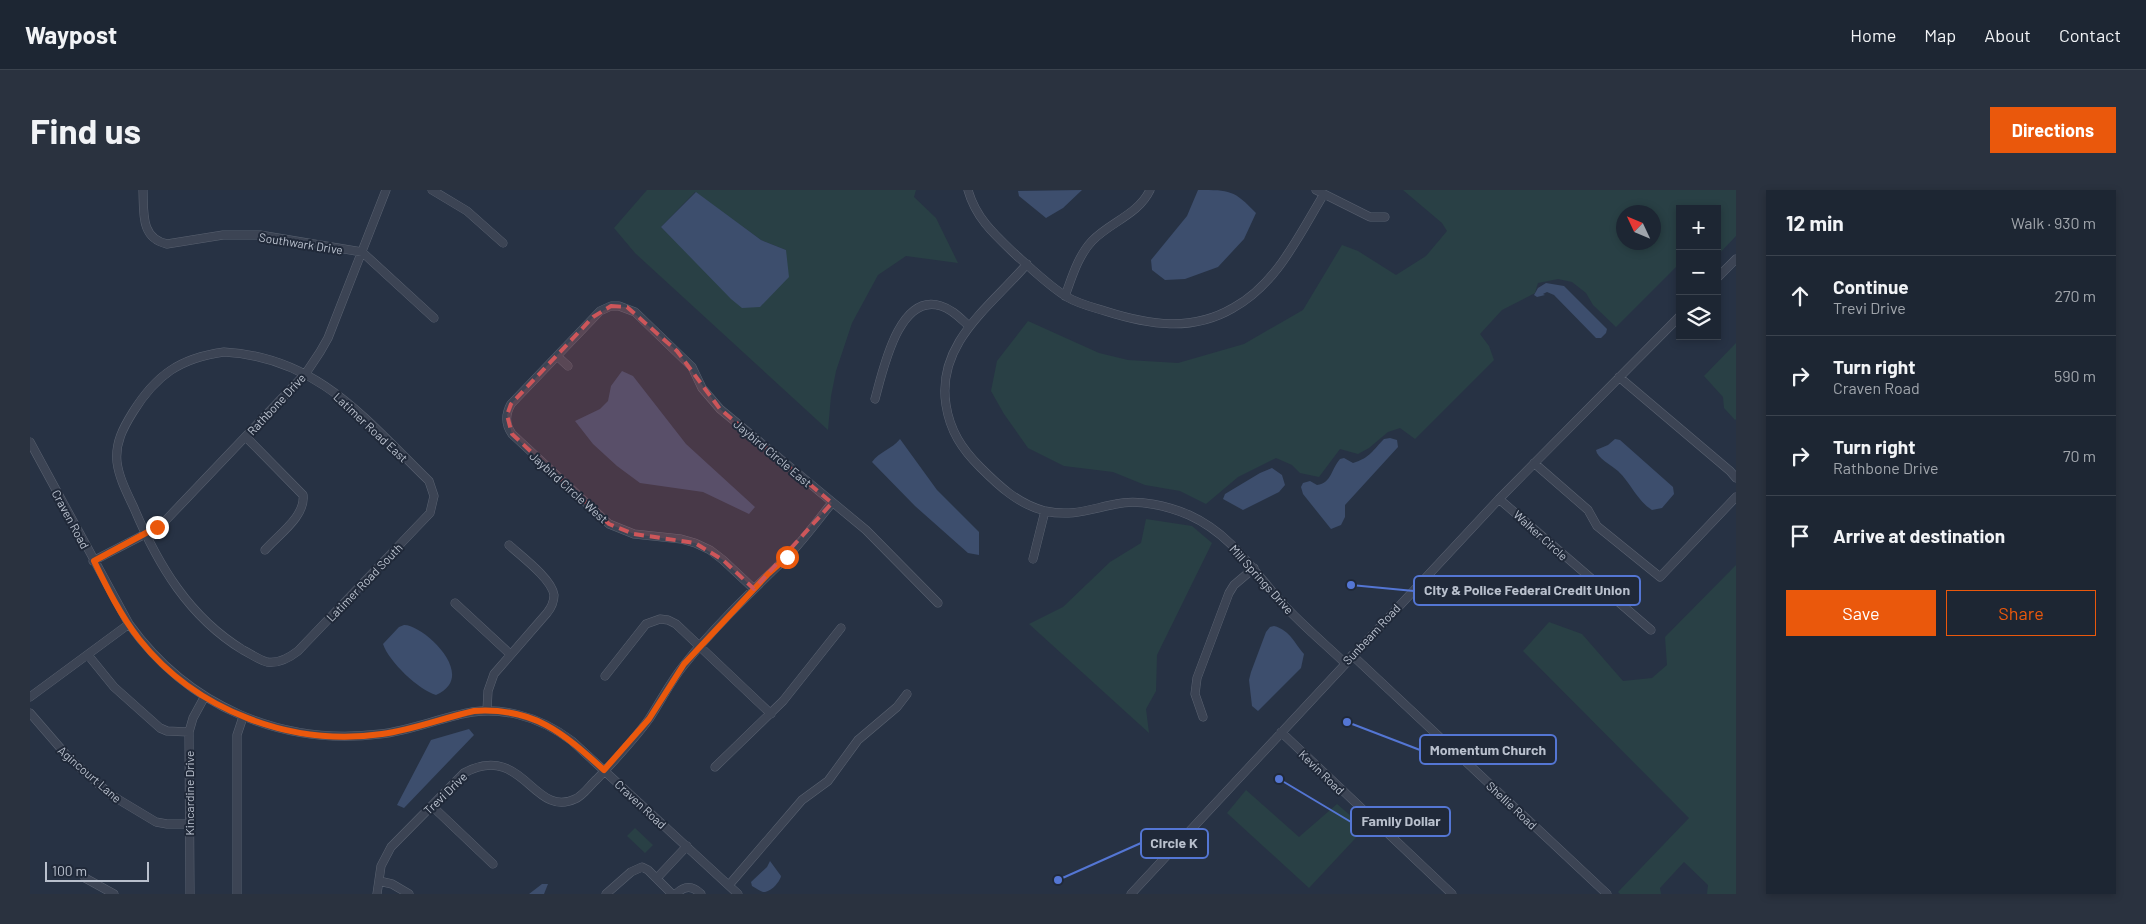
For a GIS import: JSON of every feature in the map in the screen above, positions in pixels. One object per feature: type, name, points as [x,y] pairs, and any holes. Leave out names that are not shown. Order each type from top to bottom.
[{"type":"street","name":"Southwark Drive","points":[[142,190],[145,225],[147,231],[158,242],[167,244],[223,235],[260,235],[362,252]]},
{"type":"street","name":"Rathbone Drive","points":[[94,561],[145,534],[166,520],[306,373],[328,338],[386,190]]},
{"type":"street","points":[[432,190],[468,211],[503,243]]},
{"type":"street","points":[[968,190],[979,216],[992,233],[1065,296],[1097,309],[1156,324],[1197,322],[1214,317],[1250,298],[1267,282],[1324,194]]},
{"type":"street","points":[[1065,296],[1086,248],[1101,233],[1139,206],[1150,190]]},
{"type":"street","points":[[1316,190],[1370,216],[1385,217]]},
{"type":"street","points":[[362,252],[434,318]]},
{"type":"street","points":[[1721,274],[1736,259]]},
{"type":"street","name":"Mill Springs Drive","points":[[1027,264],[969,326],[957,343],[945,376],[944,394],[947,414],[958,441],[971,458],[1013,496],[1045,511],[1082,513],[1116,504],[1134,502],[1152,504],[1189,515],[1218,532],[1245,556],[1282,602],[1345,663]]},
{"type":"street","points":[[875,399],[888,356],[909,313],[918,307],[929,304],[940,305],[950,310],[969,326]]},
{"type":"street","name":"Jaybird Circle East","points":[[557,356],[600,311],[611,306],[627,307],[635,312],[678,351],[692,367],[702,388],[720,409],[885,547],[938,603]]},
{"type":"street","name":"Sunbeam Road","points":[[1131,894],[1499,499],[1676,320]]},
{"type":"street","name":"Latimer Road East","points":[[283,660],[267,662],[259,659],[214,630],[179,592],[164,570],[145,534],[120,475],[117,448],[124,425],[142,396],[156,380],[184,362],[199,356],[224,352],[262,357],[306,373],[339,395],[429,481],[434,496]]},
{"type":"street","points":[[557,356],[568,366]]},
{"type":"street","name":"Jaybird Circle West","points":[[557,356],[512,404],[506,416],[508,428],[512,434],[609,524],[634,534],[681,539],[695,543],[710,550],[723,560],[754,589]]},
{"type":"street","points":[[1620,377],[1736,478]]},
{"type":"street","points":[[246,437],[303,494],[303,505],[298,514],[265,550]]},
{"type":"street","name":"Craven Road","points":[[30,442],[129,624],[164,666],[188,686],[243,716],[277,728],[311,735],[345,737],[382,734],[458,714],[487,710],[514,714],[548,725],[572,741],[738,894]]},
{"type":"street","points":[[1534,463],[1588,510],[1597,526],[1660,577],[1736,497]]},
{"type":"street","name":"Latimer Road South","points":[[283,660],[298,651],[430,513],[434,496]]},
{"type":"street","name":"Walker Circle","points":[[1499,499],[1651,630]]},
{"type":"street","name":"Trevi Drive","points":[[377,894],[381,866],[387,852],[464,773],[480,766],[499,766],[514,771],[540,795],[556,802],[577,799],[649,719],[673,679],[700,646],[787,557],[832,503]]},
{"type":"street","points":[[1033,559],[1045,511]]},
{"type":"street","points":[[487,710],[488,692],[494,674],[547,614],[553,602],[554,594],[546,580],[509,545]]},
{"type":"street","points":[[1203,717],[1195,694],[1197,678],[1229,593],[1234,584],[1254,568]]},
{"type":"street","points":[[455,603],[510,654]]},
{"type":"street","points":[[605,676],[640,629],[653,620],[668,620],[676,624],[771,714]]},
{"type":"street","points":[[30,698],[129,624]]},
{"type":"street","points":[[715,767],[771,714],[840,628]]},
{"type":"street","points":[[88,655],[114,687],[160,728],[167,731],[189,732]]},
{"type":"street","name":"Shellie Road","points":[[1352,655],[1607,894]]},
{"type":"street","points":[[728,885],[802,800],[828,781],[858,740],[898,707],[907,694]]},
{"type":"street","name":"Kincardine Drive","points":[[190,894],[189,732],[192,718],[205,696]]},
{"type":"street","name":"Agincourt Lane","points":[[30,713],[69,758],[111,794],[156,822],[189,824]]},
{"type":"street","points":[[237,894],[238,735],[243,716]]},
{"type":"street","name":"Kevin Road","points":[[1280,732],[1452,894]]},
{"type":"street","points":[[432,806],[493,864]]},
{"type":"street","points":[[657,878],[687,846]]},
{"type":"street","points":[[606,894],[637,868],[648,870],[674,894],[686,887],[692,887],[702,894]]},
{"type":"street","points":[[85,878],[114,894]]},
{"type":"street","points":[[379,881],[392,884],[409,894]]},
{"type":"highlighted area","points":[[611,306],[627,307],[677,351],[720,409],[832,503],[754,589],[723,560],[695,543],[634,534],[609,524],[512,434],[507,415],[511,404],[593,317]]},
{"type":"green space","points":[[647,190],[916,190],[914,197],[936,218],[958,263],[906,256],[878,275],[852,323],[836,371],[831,396],[828,430],[635,253],[614,228]],"holes":[[[695,192],[761,240],[786,250],[695,260],[661,227]]]},
{"type":"green space","points":[[1403,190],[1736,190],[1736,236],[1721,252],[1721,205],[1676,205],[1676,267],[1616,327],[1593,305],[1586,293],[1572,282],[1558,279],[1538,283],[1535,293],[1502,310],[1480,334],[1489,346],[1494,360],[1415,439],[1400,428],[1388,432],[1369,448],[1358,454],[1340,449],[1319,477],[1300,473],[1292,465],[1276,458],[1238,477],[1206,504],[1180,491],[1145,485],[1113,472],[1064,466],[1028,448],[1004,414],[991,391],[997,361],[1028,321],[1099,353],[1128,360],[1178,363],[1244,344],[1303,310],[1342,245],[1358,251],[1396,275],[1426,256],[1447,231],[1442,223]]},
{"type":"green space","points":[[1736,343],[1735,420],[1724,408],[1723,397],[1704,376]]},
{"type":"green space","points":[[1146,519],[1192,526],[1212,543],[1157,655],[1156,691],[1146,709],[1149,733],[1029,624],[1063,607],[1110,562],[1141,543]]},
{"type":"green space","points":[[1736,565],[1736,894],[1707,894],[1708,885],[1684,862],[1660,888],[1661,894],[1620,894],[1618,892],[1689,818],[1523,651],[1549,622],[1582,634],[1623,681],[1652,678],[1667,665],[1665,637]]},
{"type":"green space","points":[[1246,790],[1299,837],[1337,804],[1365,828],[1309,888],[1227,813]]},
{"type":"green space","points":[[635,828],[653,845],[645,853],[627,836]]},
{"type":"water","points":[[1082,190],[1063,208],[1046,218],[1019,196],[1018,191]]},
{"type":"water","points":[[1198,190],[1217,190],[1231,193],[1256,213],[1244,239],[1218,267],[1185,279],[1165,280],[1152,270],[1151,260],[1187,216]]},
{"type":"water","points":[[696,192],[761,240],[786,250],[789,277],[760,307],[742,308],[661,227]]},
{"type":"water","points":[[1546,283],[1564,286],[1607,329],[1606,333],[1601,338],[1596,338],[1554,295],[1547,292],[1543,294],[1545,295],[1537,297],[1534,295],[1538,288]]},
{"type":"water","points":[[622,371],[633,376],[686,444],[755,507],[749,514],[703,492],[640,483],[617,466],[593,444],[575,421],[600,409],[608,401],[611,386]]},
{"type":"water","points":[[900,439],[937,490],[979,532],[979,555],[968,553],[915,506],[872,462]]},
{"type":"water","points":[[1384,439],[1397,440],[1398,447],[1345,505],[1345,517],[1341,525],[1331,529],[1303,494],[1301,487],[1303,483],[1310,481],[1317,485],[1326,482],[1340,459],[1344,458],[1353,463],[1359,461],[1371,453]]},
{"type":"water","points":[[1615,439],[1620,440],[1673,487],[1674,494],[1662,508],[1652,510],[1647,506],[1623,476],[1599,456],[1596,450],[1608,445]]},
{"type":"water","points":[[1272,468],[1282,475],[1285,485],[1279,492],[1243,510],[1223,499],[1225,494]]},
{"type":"water","points":[[404,625],[423,633],[434,642],[450,664],[452,676],[448,686],[436,695],[421,687],[405,674],[386,651],[383,644],[399,627]]},
{"type":"water","points":[[1274,626],[1288,634],[1304,654],[1301,668],[1258,711],[1252,706],[1249,680],[1266,632],[1270,627]]},
{"type":"water","points":[[469,729],[474,735],[404,808],[397,805],[431,740]]},
{"type":"water","points":[[770,861],[781,876],[774,887],[769,891],[763,892],[752,886],[751,882],[767,867]]},
{"type":"water","points":[[542,884],[548,884],[544,894],[529,894]]},
{"type":"place","name":"City & Police Federal Credit Union","points":[[1351,585]]},
{"type":"place","name":"Momentum Church","points":[[1347,722]]},
{"type":"place","name":"Family Dollar","points":[[1279,779]]},
{"type":"place","name":"Circle K","points":[[1058,880]]},
{"type":"route","points":[[157,527],[94,561],[112,597],[139,639],[164,666],[188,686],[216,703],[243,716],[277,728],[311,735],[345,737],[382,734],[408,729],[474,711],[487,710],[514,714],[535,719],[560,732],[604,770],[633,740],[649,719],[684,664],[768,574],[787,557]]}]
